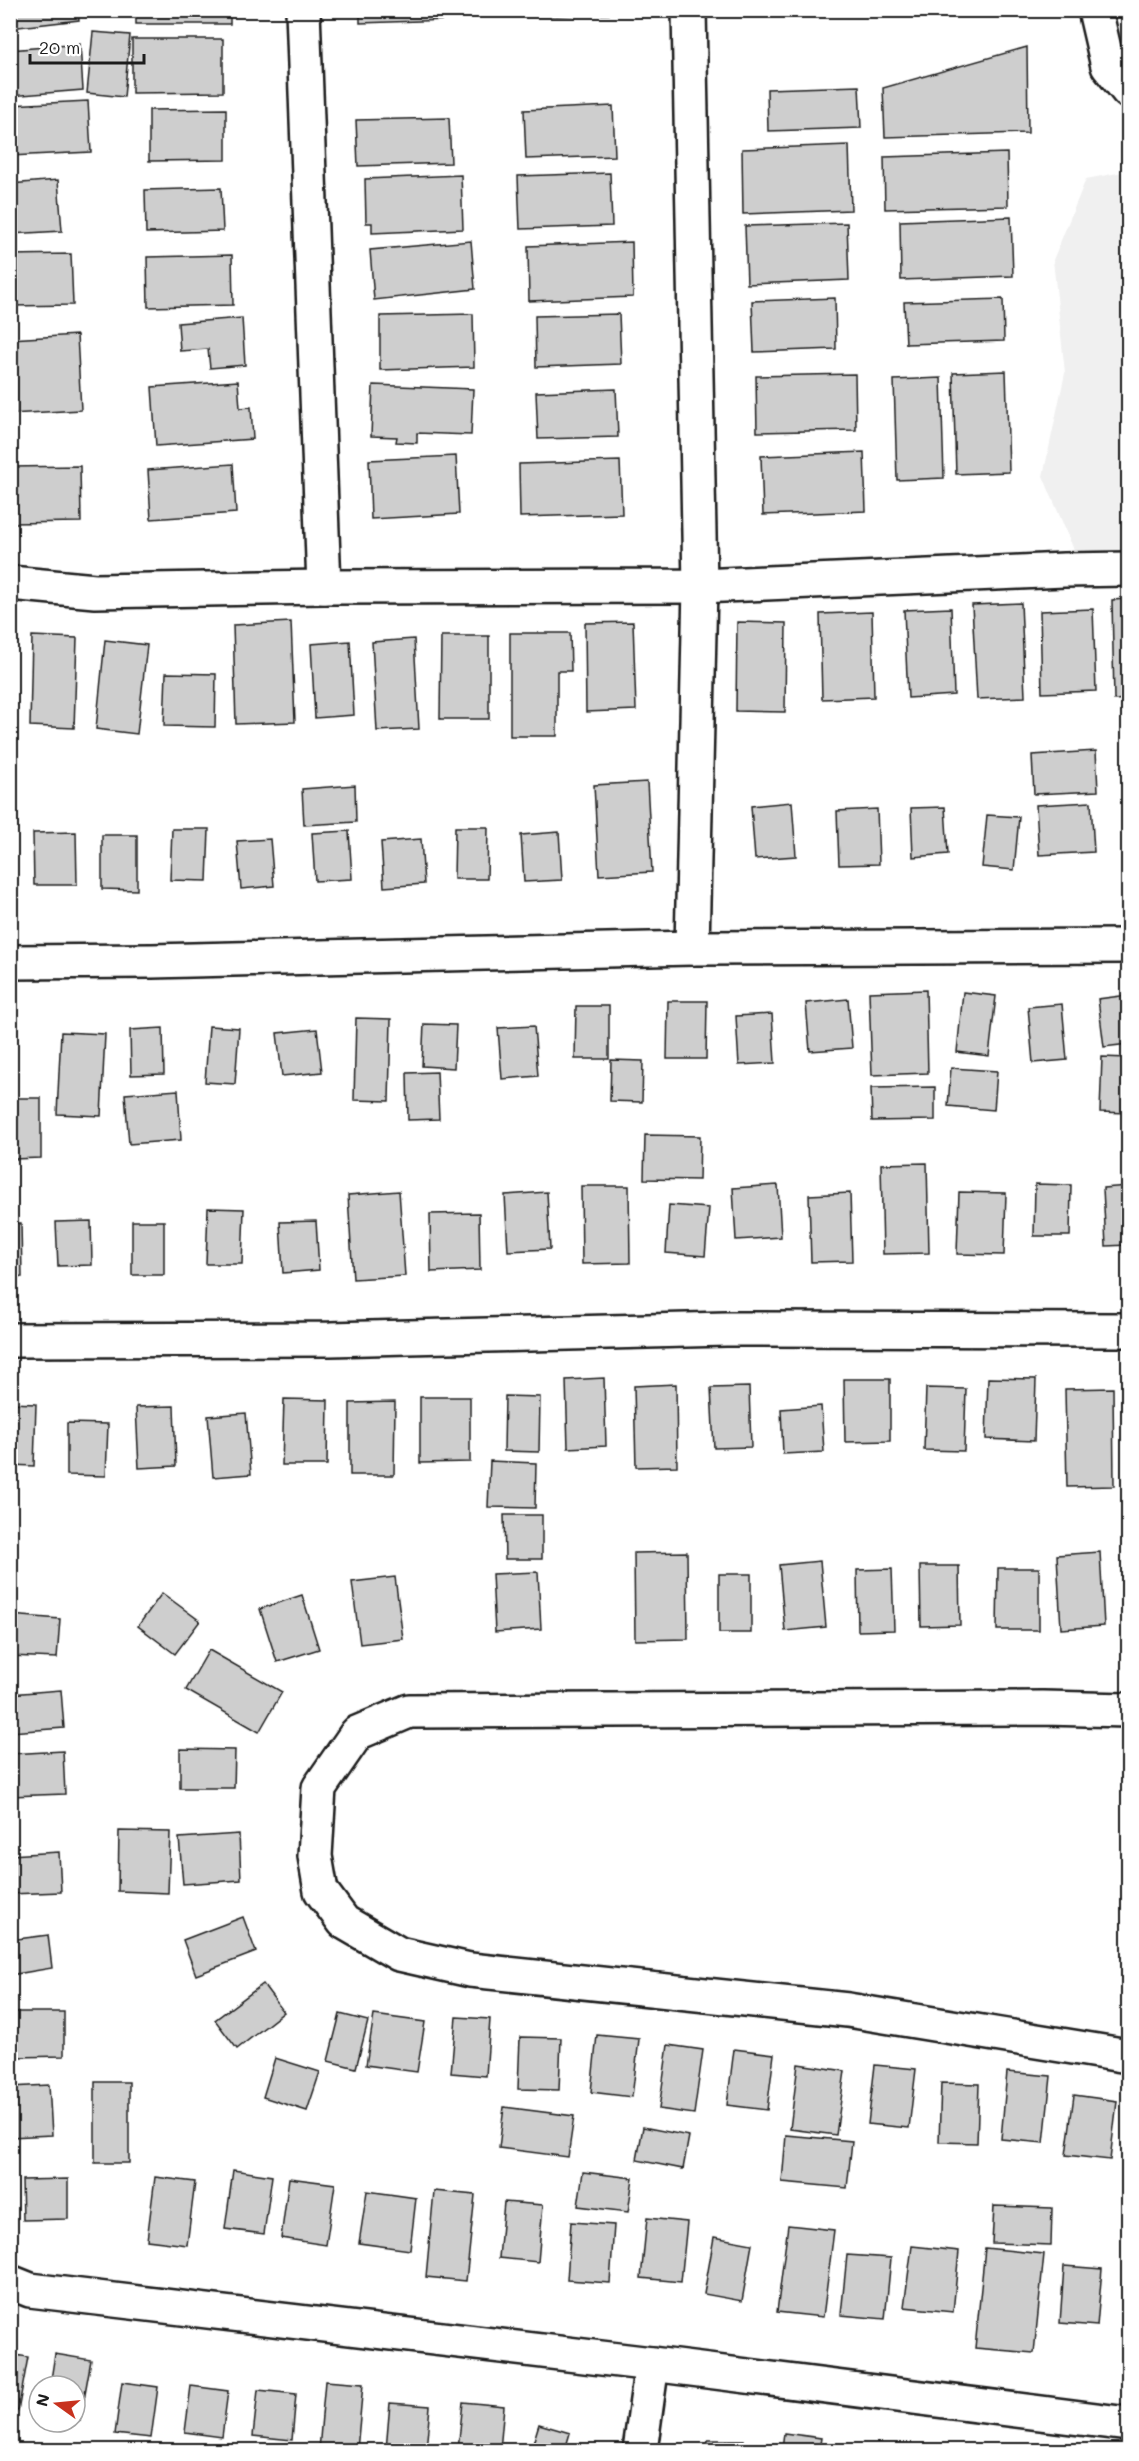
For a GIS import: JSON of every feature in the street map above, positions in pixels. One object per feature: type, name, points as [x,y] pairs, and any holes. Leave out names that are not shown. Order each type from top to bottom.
[{"type":"street","points":[[303,10],[324,587]]},
{"type":"street","points":[[689,10],[699,586],[692,948]]},
{"type":"street","points":[[1095,10],[1108,66],[1128,91]]},
{"type":"street","points":[[10,583],[95,591],[324,587],[699,586],[1128,569]]},
{"type":"street","points":[[10,962],[152,961],[692,948],[1128,946]]},
{"type":"street","points":[[10,1340],[330,1339],[726,1329],[1128,1330]]},
{"type":"street","points":[[1128,1710],[1043,1708],[409,1711],[357,1733],[319,1788],[315,1856],[321,1891],[344,1922],[399,1954],[470,1970],[848,2010],[1128,2056]]},
{"type":"street","points":[[10,2282],[30,2289],[1128,2424]]},
{"type":"street","points":[[640,2451],[652,2364]]},
{"type":"shaded area","points":[[1128,171],[1128,553],[1074,550],[1043,476],[1065,373],[1053,260],[1086,179]]},
{"type":"building","points":[[10,10],[78,10],[79,20],[10,28]]},
{"type":"building","points":[[136,10],[230,10],[230,24],[136,24]]},
{"type":"building","points":[[360,10],[449,10],[449,20],[360,23]]},
{"type":"building","points":[[516,10],[609,10],[609,14],[516,17]]},
{"type":"building","points":[[93,32],[130,35],[124,97],[87,93]]},
{"type":"building","points":[[132,39],[223,39],[223,92],[132,93]]},
{"type":"building","points":[[80,44],[83,90],[10,96],[10,50]]},
{"type":"building","points":[[1027,47],[1028,133],[885,137],[883,88]]},
{"type":"building","points":[[859,86],[861,128],[768,131],[767,89]]},
{"type":"building","points":[[88,101],[91,152],[10,156],[10,105]]},
{"type":"building","points":[[613,106],[615,156],[526,159],[524,110]]},
{"type":"building","points":[[226,109],[226,160],[149,161],[149,110]]},
{"type":"building","points":[[449,118],[451,163],[358,166],[356,120]]},
{"type":"building","points":[[849,145],[851,210],[743,214],[742,149]]},
{"type":"building","points":[[1007,153],[1008,206],[885,209],[884,157]]},
{"type":"building","points":[[610,173],[612,226],[520,229],[518,176]]},
{"type":"building","points":[[461,175],[463,229],[372,233],[372,223],[366,223],[365,179]]},
{"type":"building","points":[[58,180],[62,231],[10,234],[10,184]]},
{"type":"building","points":[[221,188],[223,231],[146,233],[145,190]]},
{"type":"building","points":[[1011,217],[1013,276],[901,280],[900,221]]},
{"type":"building","points":[[847,223],[849,280],[747,284],[745,226]]},
{"type":"building","points":[[471,241],[475,289],[374,300],[370,250]]},
{"type":"building","points":[[632,242],[633,297],[529,301],[528,246]]},
{"type":"building","points":[[71,254],[73,305],[10,306],[10,255]]},
{"type":"building","points":[[232,255],[233,305],[148,307],[147,257]]},
{"type":"building","points":[[835,298],[836,349],[754,352],[752,301]]},
{"type":"building","points":[[1003,299],[1004,341],[906,344],[904,302]]},
{"type":"building","points":[[473,314],[474,367],[380,370],[380,316]]},
{"type":"building","points":[[619,314],[621,364],[536,367],[535,316]]},
{"type":"building","points":[[242,318],[245,365],[210,368],[208,349],[180,351],[178,323]]},
{"type":"building","points":[[77,335],[81,410],[10,414],[10,339]]},
{"type":"building","points":[[1006,371],[1009,472],[956,474],[953,373]]},
{"type":"building","points":[[855,374],[856,430],[757,432],[756,376]]},
{"type":"building","points":[[941,378],[944,478],[897,480],[894,380]]},
{"type":"building","points":[[238,381],[240,408],[251,407],[253,439],[156,446],[152,387]]},
{"type":"building","points":[[373,385],[473,389],[471,435],[417,433],[417,443],[396,442],[397,437],[371,436]]},
{"type":"building","points":[[616,389],[618,437],[538,439],[536,392]]},
{"type":"building","points":[[864,452],[866,511],[763,515],[761,456]]},
{"type":"building","points":[[456,456],[459,514],[371,519],[369,460]]},
{"type":"building","points":[[620,461],[622,514],[520,517],[519,464]]},
{"type":"building","points":[[233,464],[236,513],[151,519],[148,470]]},
{"type":"building","points":[[80,466],[81,522],[10,523],[10,467]]},
{"type":"building","points":[[1128,599],[1128,699],[1114,700],[1112,600]]},
{"type":"building","points":[[1021,603],[1025,697],[977,699],[972,605]]},
{"type":"building","points":[[951,608],[954,695],[908,698],[904,610]]},
{"type":"building","points":[[1093,609],[1096,691],[1042,693],[1040,611]]},
{"type":"building","points":[[872,612],[874,697],[822,699],[820,614]]},
{"type":"building","points":[[291,622],[295,722],[236,724],[233,625]]},
{"type":"building","points":[[633,622],[636,710],[586,712],[585,623]]},
{"type":"building","points":[[737,622],[786,623],[785,712],[736,711]]},
{"type":"building","points":[[510,633],[570,633],[571,671],[557,671],[557,736],[510,736]]},
{"type":"building","points":[[32,636],[77,638],[74,728],[30,726]]},
{"type":"building","points":[[441,636],[489,636],[489,719],[440,719]]},
{"type":"building","points":[[414,639],[419,729],[377,731],[372,642]]},
{"type":"building","points":[[105,640],[147,645],[137,734],[96,729]]},
{"type":"building","points":[[350,641],[354,715],[315,718],[311,644]]},
{"type":"building","points":[[166,673],[216,674],[215,727],[164,726]]},
{"type":"building","points":[[1096,751],[1098,791],[1034,794],[1032,755]]},
{"type":"building","points":[[647,782],[652,872],[599,875],[594,785]]},
{"type":"building","points":[[355,785],[356,822],[304,825],[302,789]]},
{"type":"building","points":[[792,802],[796,856],[755,859],[751,806]]},
{"type":"building","points":[[1091,802],[1094,852],[1039,855],[1036,805]]},
{"type":"building","points":[[945,807],[948,854],[913,857],[911,808]]},
{"type":"building","points":[[877,809],[879,864],[839,865],[837,811]]},
{"type":"building","points":[[1128,812],[1128,865],[1125,813]]},
{"type":"building","points":[[987,815],[1019,817],[1014,870],[982,867]]},
{"type":"building","points":[[455,827],[488,827],[487,879],[454,879]]},
{"type":"building","points":[[172,829],[209,829],[207,881],[170,880]]},
{"type":"building","points":[[349,831],[352,879],[315,881],[312,833]]},
{"type":"building","points":[[76,832],[77,885],[34,885],[33,833]]},
{"type":"building","points":[[559,832],[562,880],[524,882],[521,835]]},
{"type":"building","points":[[102,835],[137,835],[137,890],[102,889]]},
{"type":"building","points":[[270,839],[274,886],[241,889],[237,841]]},
{"type":"building","points":[[421,839],[424,884],[384,887],[381,842]]},
{"type":"building","points":[[926,990],[928,1073],[872,1075],[869,992]]},
{"type":"building","points":[[963,992],[996,996],[989,1056],[957,1052]]},
{"type":"building","points":[[1128,995],[1128,1044],[1104,1047],[1098,999]]},
{"type":"building","points":[[848,999],[852,1048],[810,1051],[806,1003]]},
{"type":"building","points":[[668,1001],[707,1001],[706,1059],[667,1059]]},
{"type":"building","points":[[1062,1004],[1067,1060],[1033,1063],[1028,1007]]},
{"type":"building","points":[[576,1006],[609,1006],[609,1059],[575,1059]]},
{"type":"building","points":[[772,1014],[775,1063],[739,1065],[736,1016]]},
{"type":"building","points":[[356,1018],[391,1019],[389,1101],[354,1100]]},
{"type":"building","points":[[424,1024],[456,1025],[454,1068],[422,1066]]},
{"type":"building","points":[[209,1026],[239,1028],[235,1084],[205,1082]]},
{"type":"building","points":[[534,1026],[538,1076],[502,1079],[498,1028]]},
{"type":"building","points":[[13,1027],[15,1076],[10,1076],[10,1028]]},
{"type":"building","points":[[163,1028],[164,1074],[131,1075],[130,1030]]},
{"type":"building","points":[[317,1029],[322,1072],[282,1076],[277,1033]]},
{"type":"building","points":[[61,1032],[105,1034],[101,1116],[57,1114]]},
{"type":"building","points":[[1102,1057],[1128,1058],[1128,1113],[1100,1112]]},
{"type":"building","points":[[611,1060],[643,1061],[642,1102],[610,1101]]},
{"type":"building","points":[[951,1068],[997,1071],[994,1110],[948,1106]]},
{"type":"building","points":[[437,1072],[439,1119],[408,1120],[407,1073]]},
{"type":"building","points":[[935,1087],[935,1120],[872,1121],[871,1088]]},
{"type":"building","points":[[178,1090],[181,1140],[129,1144],[125,1094]]},
{"type":"building","points":[[13,1098],[41,1098],[41,1158],[12,1159]]},
{"type":"building","points":[[645,1135],[700,1136],[699,1180],[644,1179]]},
{"type":"building","points":[[927,1163],[929,1253],[883,1254],[881,1164]]},
{"type":"building","points":[[1035,1184],[1071,1185],[1070,1236],[1034,1236]]},
{"type":"building","points":[[778,1185],[781,1237],[736,1240],[733,1188]]},
{"type":"building","points":[[581,1186],[629,1186],[630,1263],[582,1264]]},
{"type":"building","points":[[1128,1186],[1128,1245],[1106,1246],[1103,1188]]},
{"type":"building","points":[[399,1191],[405,1276],[353,1279],[348,1195]]},
{"type":"building","points":[[547,1192],[550,1249],[508,1251],[505,1195]]},
{"type":"building","points":[[959,1192],[1006,1193],[1004,1255],[957,1254]]},
{"type":"building","points":[[850,1193],[852,1261],[811,1262],[809,1195]]},
{"type":"building","points":[[669,1205],[709,1208],[705,1256],[666,1253]]},
{"type":"building","points":[[208,1208],[244,1209],[242,1264],[206,1264]]},
{"type":"building","points":[[479,1213],[480,1270],[431,1272],[430,1214]]},
{"type":"building","points":[[91,1221],[92,1265],[58,1266],[56,1222]]},
{"type":"building","points":[[132,1221],[164,1221],[164,1275],[132,1275]]},
{"type":"building","points":[[316,1221],[319,1270],[283,1273],[280,1222]]},
{"type":"building","points":[[10,1223],[21,1223],[22,1277],[10,1278]]},
{"type":"building","points":[[604,1378],[606,1446],[568,1448],[566,1380]]},
{"type":"building","points":[[988,1378],[1036,1379],[1034,1441],[986,1439]]},
{"type":"building","points":[[844,1379],[890,1379],[890,1441],[845,1442]]},
{"type":"building","points":[[676,1384],[677,1466],[636,1467],[634,1386]]},
{"type":"building","points":[[749,1387],[751,1447],[714,1448],[711,1388]]},
{"type":"building","points":[[926,1388],[966,1389],[964,1451],[924,1450]]},
{"type":"building","points":[[1113,1388],[1114,1486],[1067,1487],[1065,1389]]},
{"type":"building","points":[[505,1396],[540,1397],[539,1452],[504,1451]]},
{"type":"building","points":[[420,1397],[470,1397],[470,1462],[420,1463]]},
{"type":"building","points":[[284,1399],[328,1400],[327,1465],[282,1465]]},
{"type":"building","points":[[395,1402],[394,1475],[350,1475],[350,1403]]},
{"type":"building","points":[[10,1403],[36,1404],[34,1466],[10,1465]]},
{"type":"building","points":[[174,1406],[176,1466],[139,1468],[136,1407]]},
{"type":"building","points":[[821,1406],[824,1452],[783,1454],[781,1409]]},
{"type":"building","points":[[246,1413],[251,1474],[213,1477],[208,1416]]},
{"type":"building","points":[[67,1423],[108,1424],[106,1476],[67,1475]]},
{"type":"building","points":[[490,1461],[536,1463],[535,1508],[488,1507]]},
{"type":"building","points":[[504,1515],[542,1515],[542,1559],[505,1559]]},
{"type":"building","points":[[687,1552],[688,1639],[635,1640],[634,1553]]},
{"type":"building","points":[[1100,1552],[1104,1626],[1061,1629],[1057,1555]]},
{"type":"building","points":[[820,1561],[826,1627],[785,1631],[779,1565]]},
{"type":"building","points":[[920,1566],[959,1566],[960,1625],[921,1626]]},
{"type":"building","points":[[998,1568],[1039,1568],[1039,1630],[997,1630]]},
{"type":"building","points":[[892,1569],[894,1630],[858,1631],[857,1570]]},
{"type":"building","points":[[538,1572],[541,1629],[495,1632],[492,1574]]},
{"type":"building","points":[[719,1574],[751,1574],[751,1633],[719,1633]]},
{"type":"building","points":[[395,1577],[403,1639],[360,1644],[352,1582]]},
{"type":"building","points":[[162,1593],[200,1621],[175,1654],[138,1626]]},
{"type":"building","points":[[302,1595],[319,1649],[277,1662],[260,1609]]},
{"type":"building","points":[[10,1615],[60,1619],[57,1658],[10,1656]]},
{"type":"building","points":[[209,1650],[282,1692],[259,1732],[186,1690]]},
{"type":"building","points":[[61,1690],[64,1728],[10,1732],[10,1694]]},
{"type":"building","points":[[180,1749],[235,1750],[234,1788],[180,1788]]},
{"type":"building","points":[[63,1751],[65,1794],[10,1796],[10,1754]]},
{"type":"building","points":[[119,1831],[170,1832],[168,1893],[118,1891]]},
{"type":"building","points":[[239,1834],[241,1880],[183,1884],[179,1838]]},
{"type":"building","points":[[59,1852],[61,1892],[10,1894],[10,1855]]},
{"type":"building","points":[[243,1917],[256,1952],[196,1975],[183,1940]]},
{"type":"building","points":[[48,1935],[52,1968],[10,1975],[10,1940]]},
{"type":"building","points":[[263,1984],[284,2012],[237,2049],[215,2020]]},
{"type":"building","points":[[15,2012],[64,2012],[64,2056],[16,2057]]},
{"type":"building","points":[[340,2014],[368,2021],[356,2068],[328,2061]]},
{"type":"building","points":[[374,2015],[425,2022],[417,2072],[366,2065]]},
{"type":"building","points":[[456,2017],[490,2019],[486,2076],[451,2073]]},
{"type":"building","points":[[597,2035],[639,2039],[632,2097],[591,2092]]},
{"type":"building","points":[[520,2037],[561,2038],[559,2090],[518,2089]]},
{"type":"building","points":[[668,2045],[703,2050],[694,2114],[659,2109]]},
{"type":"building","points":[[734,2049],[774,2054],[767,2110],[727,2105]]},
{"type":"building","points":[[275,2058],[320,2072],[307,2111],[263,2097]]},
{"type":"building","points":[[798,2064],[845,2071],[836,2135],[790,2129]]},
{"type":"building","points":[[875,2065],[916,2069],[909,2128],[868,2124]]},
{"type":"building","points":[[1007,2072],[1051,2076],[1044,2143],[1001,2139]]},
{"type":"building","points":[[95,2082],[129,2082],[129,2163],[95,2163]]},
{"type":"building","points":[[941,2083],[979,2084],[977,2143],[939,2142]]},
{"type":"building","points":[[49,2085],[52,2135],[10,2137],[10,2087]]},
{"type":"building","points":[[1074,2095],[1117,2101],[1110,2160],[1066,2155]]},
{"type":"building","points":[[504,2107],[574,2116],[568,2157],[499,2148]]},
{"type":"building","points":[[643,2127],[689,2136],[683,2169],[637,2160]]},
{"type":"building","points":[[786,2135],[852,2141],[847,2188],[782,2182]]},
{"type":"building","points":[[233,2170],[272,2176],[264,2234],[225,2229]]},
{"type":"building","points":[[583,2172],[633,2178],[628,2212],[578,2206]]},
{"type":"building","points":[[155,2177],[195,2182],[187,2245],[147,2240]]},
{"type":"building","points":[[289,2178],[335,2184],[326,2245],[281,2238]]},
{"type":"building","points":[[68,2179],[68,2219],[23,2220],[22,2180]]},
{"type":"building","points":[[367,2191],[416,2198],[410,2250],[359,2243]]},
{"type":"building","points":[[434,2191],[475,2195],[466,2281],[426,2277]]},
{"type":"building","points":[[504,2202],[543,2205],[538,2262],[499,2258]]},
{"type":"building","points":[[994,2206],[1052,2208],[1051,2245],[992,2243]]},
{"type":"building","points":[[647,2218],[687,2222],[681,2282],[641,2278]]},
{"type":"building","points":[[571,2222],[614,2225],[610,2283],[567,2280]]},
{"type":"building","points":[[788,2225],[834,2230],[823,2317],[777,2312]]},
{"type":"building","points":[[714,2237],[752,2244],[742,2301],[704,2294]]},
{"type":"building","points":[[912,2246],[959,2251],[953,2312],[904,2307]]},
{"type":"building","points":[[985,2248],[1044,2254],[1034,2353],[975,2348]]},
{"type":"building","points":[[847,2255],[891,2258],[885,2319],[841,2315]]},
{"type":"building","points":[[1064,2266],[1102,2269],[1097,2326],[1060,2323]]},
{"type":"building","points":[[1126,2280],[1128,2280],[1128,2352],[1121,2352]]},
{"type":"building","points":[[10,2354],[28,2357],[18,2411],[10,2410]]},
{"type":"building","points":[[55,2354],[91,2360],[87,2382],[87,2374],[52,2374]]},
{"type":"building","points":[[325,2381],[363,2384],[357,2450],[319,2450]]},
{"type":"building","points":[[122,2382],[158,2387],[151,2438],[115,2434]]},
{"type":"building","points":[[191,2386],[228,2391],[222,2437],[185,2432]]},
{"type":"building","points":[[258,2390],[296,2394],[292,2440],[253,2436]]},
{"type":"building","points":[[463,2402],[504,2406],[500,2450],[458,2450]]},
{"type":"building","points":[[390,2403],[430,2406],[426,2450],[386,2450]]},
{"type":"building","points":[[539,2424],[570,2433],[565,2450],[531,2450]]},
{"type":"building","points":[[784,2433],[821,2438],[819,2450],[782,2450]]},
{"type":"building","points":[[708,2440],[744,2440],[744,2450],[707,2450]]}]
